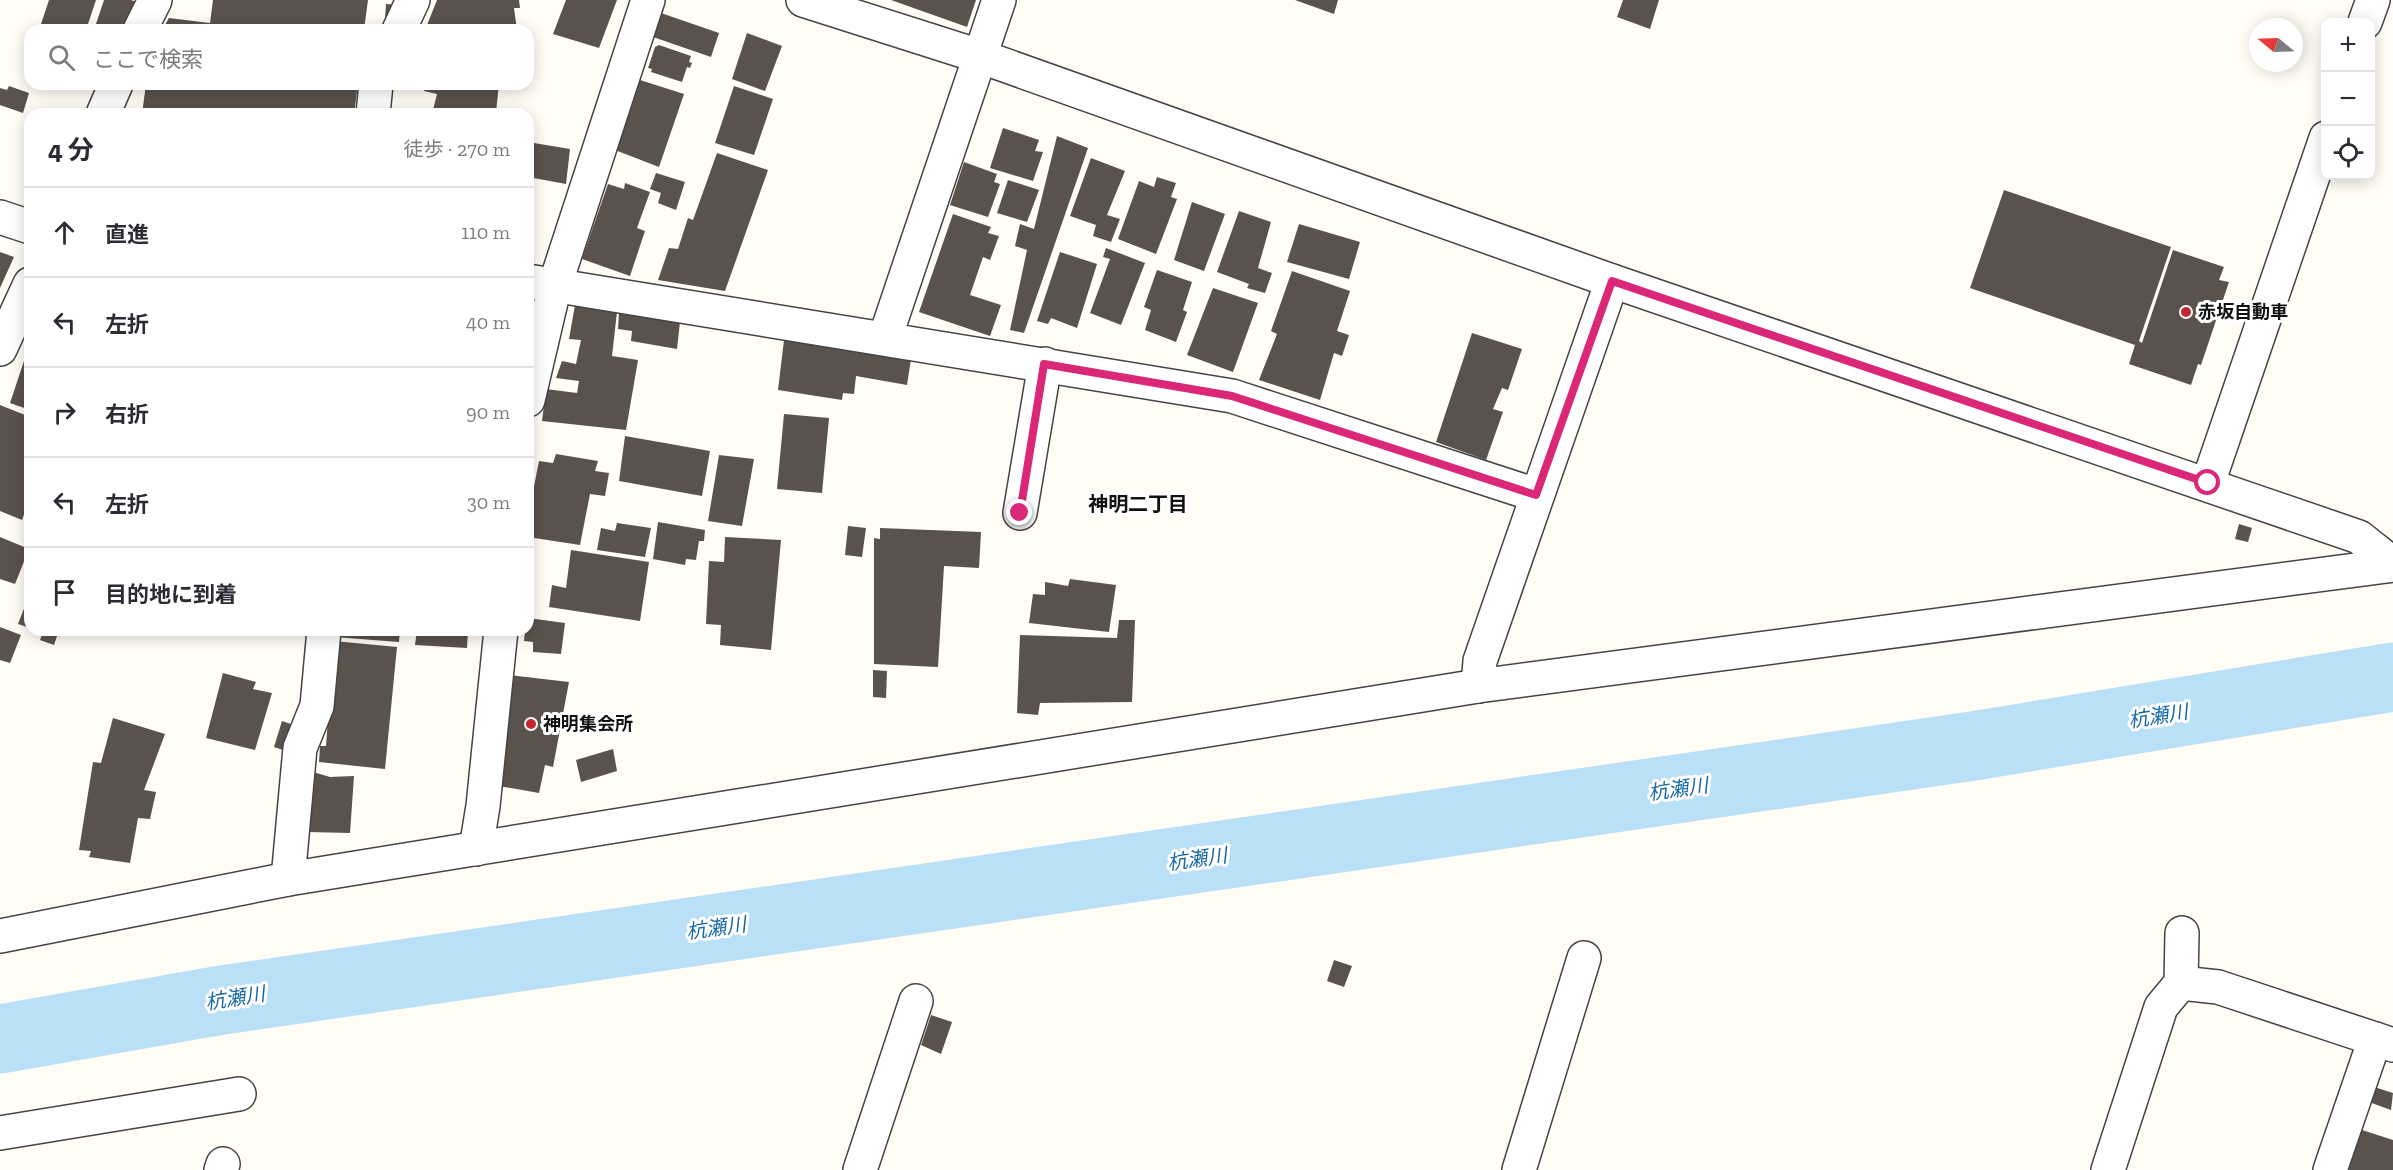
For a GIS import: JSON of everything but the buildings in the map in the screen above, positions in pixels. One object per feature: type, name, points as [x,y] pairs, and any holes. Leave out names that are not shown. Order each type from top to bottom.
[{"type":"street","points":[[143,24],[154,0]]},
{"type":"street","points":[[402,24],[413,0]]},
{"type":"street","points":[[534,350],[542,283],[648,0]]},
{"type":"street","points":[[803,0],[980,56],[1612,281],[2208,483],[2359,537],[2393,564]]},
{"type":"street","points":[[885,338],[999,0]]},
{"type":"street","points":[[2366,18],[2373,0]]},
{"type":"street","points":[[106,108],[113,90]]},
{"type":"street","points":[[374,108],[375,90]]},
{"type":"street","points":[[2208,483],[2321,150]]},
{"type":"street","points":[[0,217],[24,224]]},
{"type":"street","points":[[1478,686],[1480,661],[1612,281]]},
{"type":"street","points":[[542,283],[1232,396],[1536,495]]},
{"type":"street","points":[[0,349],[24,298]]},
{"type":"street","points":[[1020,513],[1044,364]]},
{"type":"street","points":[[0,936],[288,879],[1478,686],[2393,564]]},
{"type":"street","points":[[288,879],[300,748],[317,706],[323,636]]},
{"type":"street","points":[[476,849],[483,806],[500,636]]},
{"type":"street","points":[[2108,1170],[2161,1007],[2181,983],[2182,933]]},
{"type":"street","points":[[1519,1170],[1584,958]]},
{"type":"street","points":[[2181,983],[2218,987],[2384,1042],[2330,1170]]},
{"type":"street","points":[[860,1170],[916,1001]]},
{"type":"street","points":[[0,1133],[239,1094]]},
{"type":"waterway","name":"杭瀬川","points":[[0,1039],[216,1001],[1973,746],[2393,677]]},
{"type":"place","name":"赤坂自動車","points":[[2186,312]]},
{"type":"place","name":"神明集会所","points":[[531,724]]},
{"type":"district","name":"神明二丁目","points":[[1138,504]]},
{"type":"route","points":[[1020,513],[1044,364],[1232,396],[1536,495],[1612,281],[2208,483]]}]
